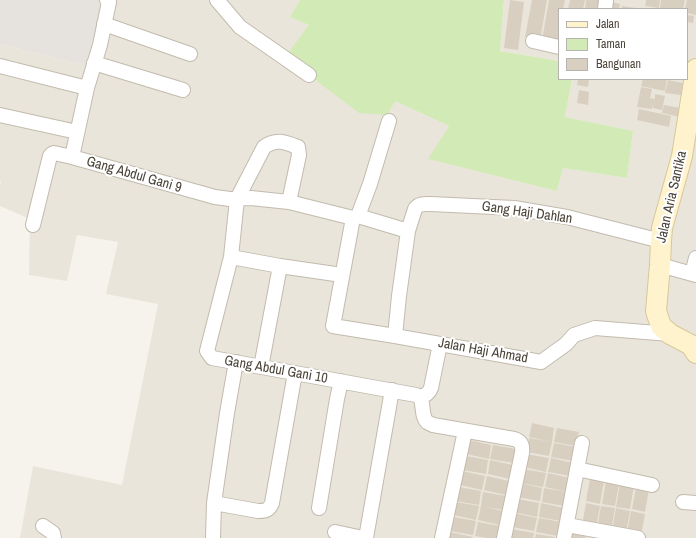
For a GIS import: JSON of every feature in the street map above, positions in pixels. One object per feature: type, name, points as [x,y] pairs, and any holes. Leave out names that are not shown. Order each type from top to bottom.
[{"type":"street","name":"Gang Abdul Gani 9","points":[[107,0],[109,2],[87,88],[72,157],[215,198],[251,198],[289,202],[356,217],[408,231]]},
{"type":"street","points":[[217,0],[240,26],[309,75]]},
{"type":"street","points":[[104,24],[190,54]]},
{"type":"street","points":[[533,41],[558,46]]},
{"type":"street","points":[[94,63],[183,90]]},
{"type":"street","points":[[0,66],[87,88]]},
{"type":"street","name":"Jalan Aria Santika","points":[[693,73],[682,156],[662,228],[656,311],[661,326],[670,334],[691,345],[696,353]]},
{"type":"street","points":[[0,115],[77,132]]},
{"type":"street","points":[[231,257],[342,275],[356,217],[370,184],[389,121]]},
{"type":"street","points":[[237,198],[264,147],[269,143],[281,141],[298,147],[299,155],[289,202]]},
{"type":"street","points":[[33,225],[50,156],[54,153],[72,157]]},
{"type":"street","name":"Gang Abdul Gani 10","points":[[237,198],[231,257],[207,351],[212,358],[392,390],[420,397]]},
{"type":"street","name":"Gang Haji Dahlan","points":[[408,231],[417,206],[431,204],[514,208],[566,217],[661,241]]},
{"type":"street","points":[[395,336],[408,231]]},
{"type":"street","points":[[660,265],[694,274],[696,258]]},
{"type":"street","points":[[261,367],[280,266]]},
{"type":"street","name":"Jalan Haji Ahmad","points":[[342,275],[333,326],[541,362],[566,344],[574,335],[595,328],[670,334]]},
{"type":"street","points":[[440,344],[431,388],[427,393],[420,397],[423,401],[424,415],[427,422],[433,425],[514,439],[519,441],[523,448],[504,538]]},
{"type":"street","points":[[213,538],[214,503],[226,413],[236,362]]},
{"type":"street","points":[[214,503],[258,511],[267,510],[270,507],[272,503],[295,373]]},
{"type":"street","points":[[319,508],[341,381]]},
{"type":"street","points":[[366,538],[392,390]]},
{"type":"street","points":[[442,538],[465,431]]},
{"type":"street","points":[[582,443],[566,532],[638,538]]},
{"type":"street","points":[[577,469],[652,485]]},
{"type":"street","points":[[43,526],[53,533],[54,538]]},
{"type":"street","points":[[334,532],[363,538]]},
{"type":"shaded area","points":[[0,0],[108,0],[94,68],[0,44]]},
{"type":"shaded area","points":[[108,0],[300,0],[291,17],[309,25],[395,101],[449,126],[429,159],[557,191],[563,168],[627,178],[633,131],[565,117],[572,80],[688,80],[688,8],[558,8],[558,61],[500,51],[504,0],[696,0],[696,538],[20,538],[33,466],[122,485],[158,304],[106,294],[118,242],[77,235],[67,281],[29,275],[30,219],[0,206],[0,44],[94,68]]},
{"type":"green space","points":[[300,0],[504,0],[500,51],[558,61],[558,80],[572,80],[565,117],[633,131],[627,178],[563,168],[557,191],[428,159],[449,126],[395,101],[387,115],[359,113],[285,57],[309,25],[290,17]]},
{"type":"building","points":[[510,0],[524,2],[518,50],[504,48]]},
{"type":"building","points":[[532,0],[547,0],[540,40],[525,37]]},
{"type":"building","points":[[549,0],[565,0],[563,8],[558,8],[557,43],[542,40]]},
{"type":"building","points":[[570,0],[585,0],[583,8],[568,8]]},
{"type":"building","points":[[586,0],[602,0],[600,8],[585,8]]},
{"type":"building","points":[[646,0],[660,0],[659,8],[645,6]]},
{"type":"building","points":[[661,0],[685,0],[683,8],[660,8]]},
{"type":"building","points":[[687,0],[696,0],[696,15],[688,13],[688,8],[685,8]]},
{"type":"building","points":[[607,1],[620,4],[619,8],[605,8]]},
{"type":"building","points":[[622,6],[636,8],[622,8]]},
{"type":"building","points":[[688,15],[694,16],[693,23],[688,22]]},
{"type":"building","points":[[578,80],[589,80],[588,87],[577,85]]},
{"type":"building","points":[[643,80],[667,80],[665,91],[641,86]]},
{"type":"building","points":[[668,80],[683,83],[681,95],[665,93]]},
{"type":"building","points":[[641,87],[652,89],[650,98],[655,99],[655,94],[665,96],[662,110],[653,108],[653,103],[652,109],[637,107]]},
{"type":"building","points":[[579,90],[589,92],[588,105],[577,103]]},
{"type":"building","points":[[664,105],[681,108],[680,117],[662,113]]},
{"type":"building","points":[[639,109],[671,116],[669,127],[637,120]]},
{"type":"building","points":[[532,423],[554,428],[552,442],[529,437]]},
{"type":"building","points":[[557,428],[579,432],[576,446],[554,442]]},
{"type":"building","points":[[529,438],[552,442],[549,456],[527,452]]},
{"type":"building","points":[[469,440],[491,445],[489,459],[466,454]]},
{"type":"building","points":[[554,443],[576,447],[573,461],[551,457]]},
{"type":"building","points":[[493,445],[516,449],[513,463],[490,459]]},
{"type":"building","points":[[526,454],[549,458],[546,472],[524,467]]},
{"type":"building","points":[[466,456],[488,460],[486,474],[463,470]]},
{"type":"building","points":[[551,458],[573,463],[570,476],[548,472]]},
{"type":"building","points":[[490,460],[513,465],[510,479],[488,474]]},
{"type":"building","points":[[523,469],[546,473],[543,487],[521,483]]},
{"type":"building","points":[[462,471],[485,476],[482,490],[460,485]]},
{"type":"building","points":[[548,473],[570,478],[568,492],[545,487]]},
{"type":"building","points":[[487,476],[509,481],[506,495],[484,490]]},
{"type":"building","points":[[590,479],[604,481],[600,504],[586,501]]},
{"type":"building","points":[[606,481],[619,484],[615,506],[602,504]]},
{"type":"building","points":[[520,483],[542,488],[540,501],[517,497]]},
{"type":"building","points":[[620,484],[634,486],[630,509],[616,507]]},
{"type":"building","points":[[459,487],[481,491],[479,505],[456,501]]},
{"type":"building","points":[[636,487],[649,489],[645,512],[632,509]]},
{"type":"building","points":[[544,488],[567,492],[564,506],[542,502]]},
{"type":"building","points":[[483,492],[506,496],[503,510],[481,506]]},
{"type":"building","points":[[517,499],[539,503],[537,517],[514,512]]},
{"type":"building","points":[[456,502],[479,506],[476,520],[454,515]]},
{"type":"building","points":[[541,503],[564,508],[561,521],[539,517]]},
{"type":"building","points":[[586,503],[600,506],[596,528],[582,526]]},
{"type":"building","points":[[481,506],[503,511],[500,525],[478,520]]},
{"type":"building","points":[[601,506],[615,508],[611,531],[597,529]]},
{"type":"building","points":[[616,508],[630,511],[626,534],[612,531]]},
{"type":"building","points":[[631,511],[645,514],[641,536],[627,534]]},
{"type":"building","points":[[514,513],[537,518],[534,531],[512,527]]},
{"type":"building","points":[[453,517],[476,521],[473,535],[450,531]]},
{"type":"building","points":[[539,518],[561,522],[558,536],[536,532]]},
{"type":"building","points":[[478,522],[500,526],[498,538],[475,536]]},
{"type":"building","points":[[511,529],[534,533],[533,538],[509,538]]},
{"type":"building","points":[[572,530],[586,533],[585,538],[571,538]]},
{"type":"building","points":[[450,532],[473,537],[449,538]]},
{"type":"building","points":[[536,534],[555,537],[555,538],[535,538]]}]
